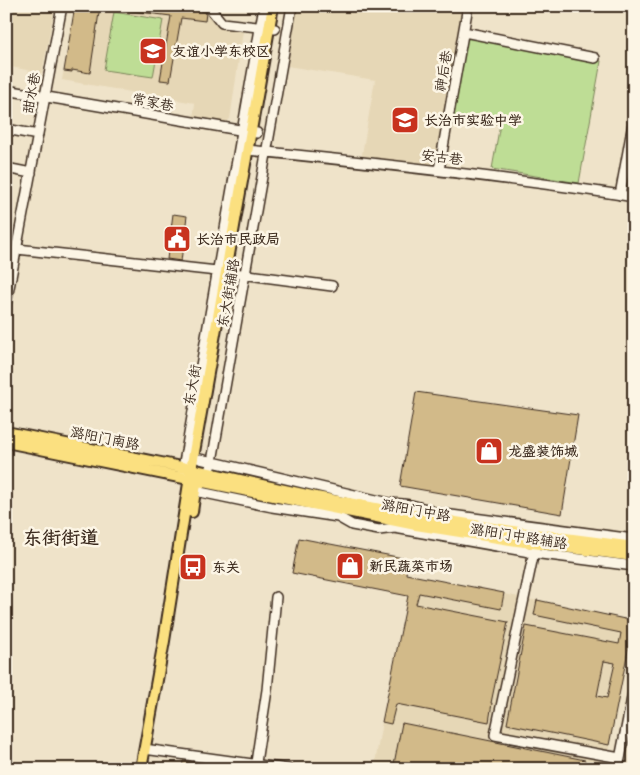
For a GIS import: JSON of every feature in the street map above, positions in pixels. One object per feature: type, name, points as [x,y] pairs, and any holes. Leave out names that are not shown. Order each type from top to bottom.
[{"type":"main road","name":"东大街","points":[[141,769],[148,749],[170,642],[192,479],[225,272],[251,150],[250,132],[273,6]]},
{"type":"main road","name":"东大街","points":[[268,28],[280,6]]},
{"type":"main road","name":"东大街","points":[[192,479],[200,459],[225,272]]},
{"type":"main road","name":"潞阳门南路","points":[[6,432],[192,479]]},
{"type":"main road","name":"潞阳门南路","points":[[6,442],[192,479]]},
{"type":"main road","name":"潞阳门中路","points":[[192,479],[210,473],[316,497],[418,516],[535,544],[634,547]]},
{"type":"main road","name":"潞阳门中路","points":[[192,479],[416,525],[535,544],[634,556]]},
{"type":"main road","name":"东大街","points":[[148,749],[148,769]]},
{"type":"street","name":"甜水巷","points":[[6,304],[62,6]]},
{"type":"street","points":[[204,6],[209,7],[222,23],[268,28]]},
{"type":"street","name":"东大街辅路","points":[[225,272],[268,28],[264,6]]},
{"type":"street","name":"东大街辅路","points":[[210,473],[292,6]]},
{"type":"street","name":"神后巷","points":[[439,170],[468,6]]},
{"type":"street","points":[[464,32],[594,58]]},
{"type":"street","name":"常家巷","points":[[6,90],[250,132]]},
{"type":"street","points":[[620,195],[634,118]]},
{"type":"street","points":[[6,129],[38,135]]},
{"type":"street","name":"安古巷","points":[[251,150],[439,170],[567,186],[634,197]]},
{"type":"street","points":[[6,168],[31,173]]},
{"type":"street","points":[[17,249],[332,286]]},
{"type":"street","name":"潞阳门中路辅路","points":[[200,459],[388,503],[423,507],[436,513],[634,539]]},
{"type":"street","points":[[535,544],[495,735],[620,758]]},
{"type":"street","name":"潞阳门中路辅路","points":[[535,544],[634,566]]},
{"type":"street","points":[[255,766],[267,690],[276,597]]},
{"type":"street","points":[[618,769],[634,688]]},
{"type":"street","points":[[148,749],[255,766],[288,769]]},
{"type":"shaded area","points":[[6,6],[55,6],[42,73],[6,66]]},
{"type":"shaded area","name":"友谊小学东校区","points":[[75,6],[185,6],[208,10],[221,25],[243,31],[230,119],[223,124],[193,119],[195,103],[62,80]]},
{"type":"shaded area","name":"长治市实验中学","points":[[297,6],[464,6],[434,166],[361,160],[375,80],[287,66]]},
{"type":"shaded area","points":[[413,575],[634,621],[605,769],[374,769]]},
{"type":"green space","points":[[114,12],[163,20],[153,77],[104,70]]},
{"type":"green space","points":[[467,36],[601,61],[579,183],[492,169],[500,124],[453,119]]},
{"type":"building","points":[[75,6],[100,6],[90,73],[72,70],[72,72],[64,71]]},
{"type":"building","points":[[124,6],[170,6],[200,10],[206,13],[205,21],[181,18],[170,81],[160,80],[171,16],[124,10]]},
{"type":"building","name":"长治市民政局","points":[[173,214],[187,216],[181,261],[167,259]]},
{"type":"building","name":"龙盛装饰城","points":[[416,392],[578,415],[562,514],[400,486]]},
{"type":"building","points":[[299,538],[408,559],[406,574],[504,593],[501,609],[419,593],[416,604],[508,622],[491,703],[489,722],[396,704],[391,724],[382,722],[408,596],[292,573]]},
{"type":"building","points":[[537,600],[634,621],[609,745],[507,724],[526,626],[619,644],[621,633],[534,615]],"holes":[[[604,661],[615,663],[607,698],[597,696]]]},
{"type":"building","points":[[402,723],[585,760],[584,769],[393,769]]},
{"type":"building","points":[[183,761],[240,769],[182,769]]},
{"type":"place","name":"友谊小学东校区","points":[[153,51]]},
{"type":"place","name":"长治市实验中学","points":[[405,120]]},
{"type":"place","name":"长治市民政局","points":[[177,239]]},
{"type":"place","name":"龙盛装饰城","points":[[489,451]]},
{"type":"place","name":"新民蔬菜市场","points":[[350,566]]},
{"type":"place","name":"东关","points":[[193,567]]},
{"type":"district","name":"东街街道","points":[[61,537]]}]
